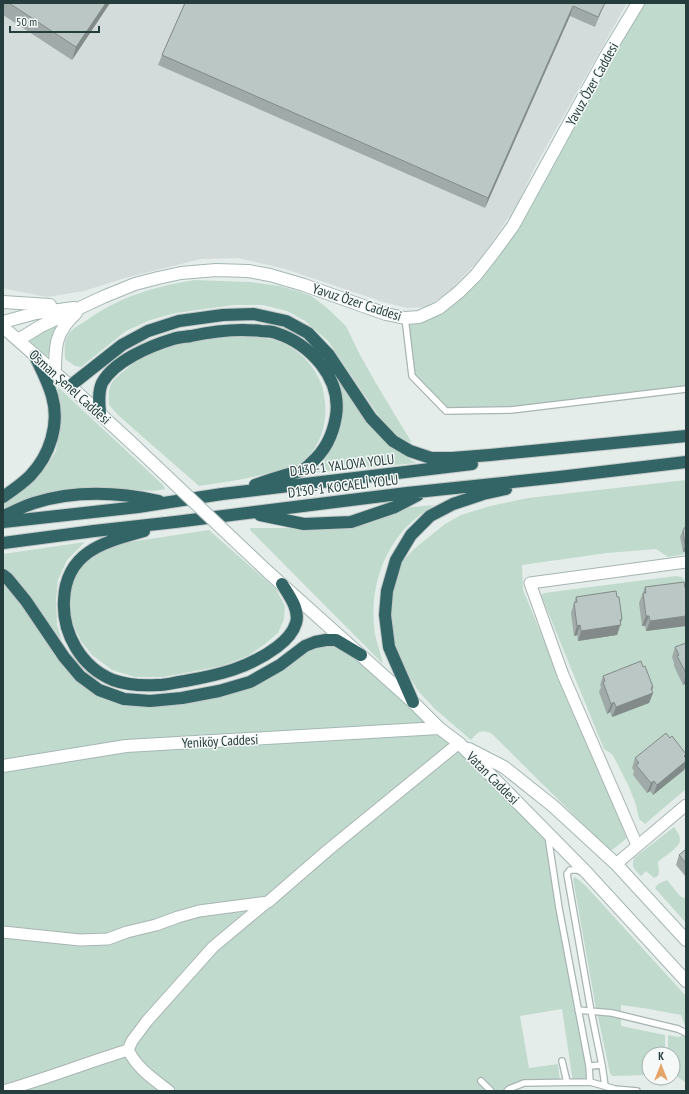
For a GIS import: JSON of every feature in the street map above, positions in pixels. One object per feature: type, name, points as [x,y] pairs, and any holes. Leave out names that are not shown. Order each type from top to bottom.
[{"type":"highway","points":[[70,386],[122,345],[148,330],[186,320],[223,315],[254,314],[286,321],[308,333],[329,354],[371,418],[393,441],[410,451],[431,458],[490,455],[686,436]]},
{"type":"highway","points":[[100,413],[100,392],[106,377],[117,366],[130,358],[147,349],[174,339],[227,330],[253,330],[275,332],[298,342],[324,367],[333,385],[338,406],[334,428],[328,442],[317,458],[304,470],[222,494]]},
{"type":"highway","points":[[3,497],[18,487],[31,475],[50,444],[54,427],[55,413],[52,396],[36,356]]},
{"type":"highway","name":"D130-1 YALOVA YOLU","points":[[3,522],[166,503],[222,494],[686,441]]},
{"type":"highway","name":"D130-1 KOCAELİ YOLU","points":[[3,543],[686,462]]},
{"type":"highway","points":[[412,702],[389,647],[385,615],[387,591],[396,560],[411,535],[430,516],[453,504],[484,494],[559,477]]},
{"type":"highway","points":[[250,513],[304,524],[351,522],[395,507],[423,492]]},
{"type":"highway","points":[[3,516],[33,503],[80,494],[96,493],[140,497],[166,503]]},
{"type":"highway","points":[[174,522],[117,539],[90,550],[70,573],[64,592],[63,610],[66,626],[74,644],[85,660],[98,671],[113,680],[135,685],[159,685],[212,676],[239,669],[266,656],[291,634],[296,623],[296,613],[292,600],[282,584]]},
{"type":"highway","points":[[3,575],[26,601],[64,657],[80,676],[99,690],[124,699],[150,701],[219,692],[250,682],[306,646],[320,641],[336,640],[362,655]]},
{"type":"street","name":"Yavuz Özer Caddesi","points":[[18,340],[41,326],[135,284],[181,273],[216,270],[248,270],[270,275],[304,284],[386,314],[406,318],[419,317],[439,308],[476,275],[513,226],[606,56],[638,3]]},
{"type":"street","name":"Yavuz Özer Caddesi","points":[[3,302],[83,307]]},
{"type":"street","name":"Yavuz Özer Caddesi","points":[[3,322],[36,313],[83,307]]},
{"type":"street","name":"Yavuz Özer Caddesi","points":[[55,373],[57,339],[65,324],[83,307]]},
{"type":"street","name":"Osman Şenel Caddesi","points":[[3,327],[100,413],[268,572],[362,655],[439,728],[459,743]]},
{"type":"street","points":[[638,845],[563,675],[530,583],[686,562]]},
{"type":"street","name":"Yeniköy Caddesi","points":[[3,766],[126,746],[439,728]]},
{"type":"street","points":[[3,1091],[29,1084],[128,1050],[132,1041],[147,1021],[213,947],[328,850],[459,743]]},
{"type":"street","name":"Vatan Caddesi","points":[[459,743],[587,873],[686,981]]},
{"type":"street","name":"Vatan Caddesi","points":[[459,743],[504,767],[553,806],[616,864],[686,940]]},
{"type":"street","points":[[616,864],[686,805]]},
{"type":"street","points":[[3,932],[80,940],[108,939],[199,911],[268,902]]},
{"type":"street","points":[[128,1050],[132,1058],[144,1072],[169,1091]]},
{"type":"lane","points":[[406,318],[412,376],[446,411],[511,410],[686,389]]},
{"type":"lane","points":[[547,833],[559,908],[589,1066],[590,1082]]},
{"type":"lane","points":[[587,873],[577,870],[570,870],[566,874],[606,1086]]},
{"type":"lane","points":[[578,1010],[612,1013],[678,1029],[686,1033]]},
{"type":"lane","points":[[562,1061],[567,1082]]},
{"type":"lane","points":[[589,1066],[602,1065]]},
{"type":"lane","points":[[481,1081],[491,1091]]},
{"type":"lane","points":[[507,1091],[524,1082],[590,1082],[616,1089],[637,1091]]},
{"type":"shaded area","points":[[3,3],[627,3],[536,165],[517,205],[481,258],[449,292],[426,307],[407,308],[383,302],[285,269],[238,258],[201,259],[125,278],[84,291],[47,297],[3,288]]},
{"type":"green space","points":[[638,3],[686,3],[686,389],[511,410],[446,411],[412,376],[405,318],[439,308],[494,252]]},
{"type":"green space","points":[[195,280],[250,282],[280,286],[310,295],[326,307],[346,326],[360,355],[412,443],[399,437],[385,425],[328,341],[305,321],[287,311],[263,305],[235,305],[204,309],[176,313],[150,320],[126,331],[81,367],[75,366],[65,359],[65,344],[69,333],[99,312],[125,299],[152,289]]},
{"type":"green space","points":[[56,325],[58,327],[52,338],[47,357],[30,340],[33,336]]},
{"type":"green space","points":[[239,336],[265,338],[278,341],[295,350],[308,362],[319,377],[324,395],[325,415],[322,434],[318,443],[306,459],[296,466],[250,478],[199,486],[119,416],[109,405],[110,386],[117,377],[136,362],[164,348],[194,341]]},
{"type":"green space","points":[[329,365],[367,422],[389,446],[416,463],[311,473],[324,461],[333,445],[340,424]]},
{"type":"green space","points":[[58,387],[163,485],[165,489],[155,491],[86,488],[53,492],[34,496],[3,509],[3,502],[29,484],[46,467],[56,451],[59,431]]},
{"type":"green space","points":[[686,480],[686,554],[668,557],[656,549],[607,553],[522,565],[523,590],[560,679],[612,794],[612,803],[627,838],[612,850],[608,849],[491,733],[482,731],[471,740],[435,709],[419,692],[406,672],[395,649],[390,622],[391,599],[400,564],[414,549],[445,524],[461,515],[490,506],[528,498]]},
{"type":"green space","points":[[434,505],[414,520],[402,532],[391,548],[380,571],[375,596],[374,621],[375,634],[383,664],[251,531],[250,528],[301,528],[403,508]]},
{"type":"green space","points":[[209,530],[276,589],[285,606],[284,619],[278,633],[248,656],[222,666],[163,677],[135,677],[112,670],[92,655],[81,641],[72,622],[70,606],[72,583],[83,565],[98,554],[123,543]]},
{"type":"green space","points":[[85,542],[67,560],[58,580],[56,600],[57,625],[62,640],[20,583],[3,567],[3,554]]},
{"type":"green space","points":[[3,575],[80,676],[124,699],[219,691],[326,640],[361,655],[547,833],[590,1082],[573,1082],[562,1009],[520,1016],[529,1068],[558,1064],[560,1082],[524,1083],[507,1091],[3,1091]]},
{"type":"green space","points":[[676,576],[682,577],[686,582],[686,789],[645,824],[639,819],[636,805],[629,787],[617,763],[612,754],[604,749],[541,595],[544,593]]},
{"type":"green space","points":[[674,827],[678,833],[680,842],[658,862],[658,876],[654,878],[646,871],[641,876],[634,868],[634,858]]},
{"type":"green space","points":[[575,877],[585,885],[686,996],[686,1029],[681,1015],[621,1005],[621,1026],[665,1035],[665,1046],[641,1046],[641,1075],[612,1076],[610,1073],[595,1003],[573,879]]},
{"type":"green space","points":[[667,880],[680,896],[686,899],[686,923],[655,888],[658,884]]},
{"type":"green space","points":[[668,1035],[678,1037],[686,1035],[686,1083],[681,1079],[681,1046],[668,1046]]},
{"type":"building","points":[[9,3],[106,3],[76,47]]},
{"type":"building","points":[[185,3],[605,3],[598,17],[573,6],[488,198],[162,55]]},
{"type":"building","points":[[686,526],[686,545],[685,545],[683,530]]},
{"type":"building","points":[[684,582],[686,588],[686,616],[650,621],[649,616],[646,616],[643,593],[646,593],[645,587]]},
{"type":"building","points":[[616,591],[617,597],[619,597],[622,619],[620,620],[621,625],[581,631],[580,625],[577,626],[574,603],[577,602],[576,597]]},
{"type":"building","points":[[686,643],[686,673],[677,656],[679,655],[675,647]]},
{"type":"building","points":[[641,661],[643,667],[645,666],[653,687],[651,688],[653,693],[616,707],[614,702],[611,704],[603,682],[605,681],[603,676]]},
{"type":"building","points":[[666,733],[670,738],[672,736],[686,754],[684,756],[686,761],[657,785],[654,781],[651,783],[636,765],[639,763],[635,758]]},
{"type":"building","points":[[686,849],[686,863],[679,855]]}]
